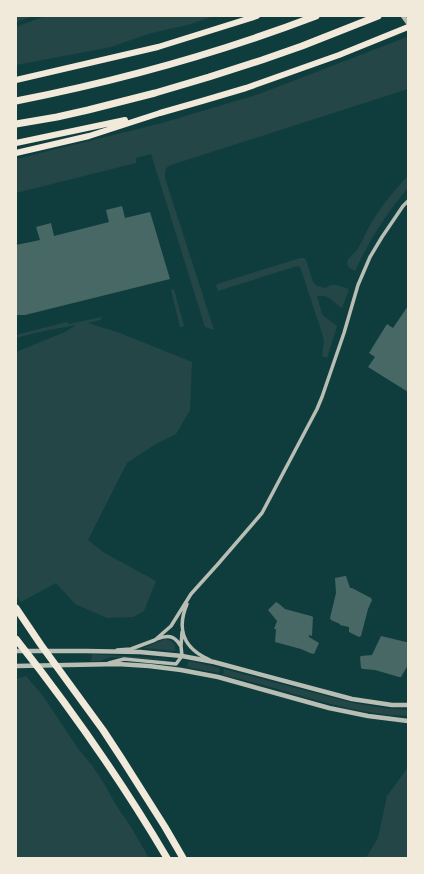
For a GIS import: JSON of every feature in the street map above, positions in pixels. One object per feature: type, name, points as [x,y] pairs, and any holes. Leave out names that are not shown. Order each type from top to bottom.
[{"type":"highway","points":[[16,80],[158,47],[257,16]]},
{"type":"highway","points":[[16,101],[80,88],[186,60],[256,38],[316,16]]},
{"type":"highway","points":[[16,124],[88,110],[210,77],[302,46],[378,16]]},
{"type":"highway","points":[[16,153],[89,136],[290,73],[408,27]]},
{"type":"highway","points":[[16,77],[43,74]]},
{"type":"highway","points":[[16,143],[160,113]]},
{"type":"highway","points":[[16,608],[103,730],[183,858]]},
{"type":"highway","points":[[16,615],[41,645]]},
{"type":"highway","points":[[16,639],[51,684],[108,764],[167,858]]},
{"type":"street","points":[[403,16],[408,23]]},
{"type":"street","points":[[155,640],[171,626],[191,594],[262,513],[317,409],[344,333],[358,285],[370,257],[403,206],[408,201]]},
{"type":"street","points":[[180,646],[182,622],[191,594]]},
{"type":"street","points":[[182,632],[192,649],[200,656],[214,662]]},
{"type":"street","points":[[90,651],[131,649],[165,636],[177,640],[182,656],[176,664],[124,659],[106,665]]},
{"type":"street","points":[[16,651],[140,652],[182,656],[214,662],[352,699],[392,705],[408,705]]},
{"type":"street","points":[[16,666],[118,664],[181,670],[218,677],[329,708],[368,716],[408,720]]},
{"type":"shaded area","points":[[16,16],[33,16],[16,22]]},
{"type":"shaded area","points":[[45,16],[214,16],[191,24],[148,34],[111,47],[16,65],[16,27]]},
{"type":"shaded area","points":[[407,37],[408,89],[171,165],[166,168],[165,178],[214,330],[205,327],[151,154],[136,158],[136,163],[16,193],[16,159],[162,123],[259,94]]},
{"type":"shaded area","points":[[408,176],[408,188],[392,207],[378,228],[355,271],[348,265],[348,260],[357,250],[371,223],[381,208]]},
{"type":"shaded area","points":[[304,258],[306,260],[313,282],[317,286],[326,288],[330,285],[336,285],[349,289],[342,308],[328,297],[317,296],[322,314],[337,326],[327,358],[322,356],[324,341],[300,267],[297,266],[218,291],[216,285]]},
{"type":"shaded area","points":[[174,289],[184,326],[182,327],[180,327],[171,290]]},
{"type":"shaded area","points":[[101,317],[101,320],[88,323],[120,333],[192,362],[190,410],[176,434],[156,444],[127,463],[88,540],[103,552],[156,581],[144,611],[133,617],[107,618],[75,604],[56,583],[21,602],[16,596],[16,352],[65,332],[76,325],[16,338],[16,335],[67,322],[69,324]]},
{"type":"shaded area","points":[[166,639],[173,643],[175,646],[175,651],[144,648],[158,642]]},
{"type":"shaded area","points":[[92,654],[168,659],[111,657],[100,661],[91,661]]},
{"type":"shaded area","points":[[189,661],[220,668],[219,673],[187,667]]},
{"type":"shaded area","points":[[224,669],[353,703],[408,710],[408,716],[361,711],[338,706],[223,675]]},
{"type":"shaded area","points":[[26,676],[43,696],[77,747],[102,780],[149,858],[16,858],[16,679]]},
{"type":"shaded area","points":[[408,767],[408,858],[366,858],[378,838],[387,796]]},
{"type":"building","points":[[122,206],[125,218],[150,212],[170,279],[25,315],[16,315],[16,245],[40,240],[36,227],[51,223],[54,236],[109,222],[106,210]]},
{"type":"building","points":[[408,306],[408,392],[368,367],[375,357],[369,353],[387,324],[393,328]]},
{"type":"building","points":[[346,576],[350,588],[371,598],[372,600],[361,636],[359,637],[349,632],[349,627],[340,625],[330,618],[336,593],[335,578]]},
{"type":"building","points":[[276,602],[285,609],[313,617],[312,636],[309,635],[309,637],[319,643],[314,654],[275,642],[276,629],[274,629],[277,621],[268,610]]},
{"type":"building","points":[[381,636],[408,642],[408,665],[401,677],[361,668],[360,657],[372,655]]}]
